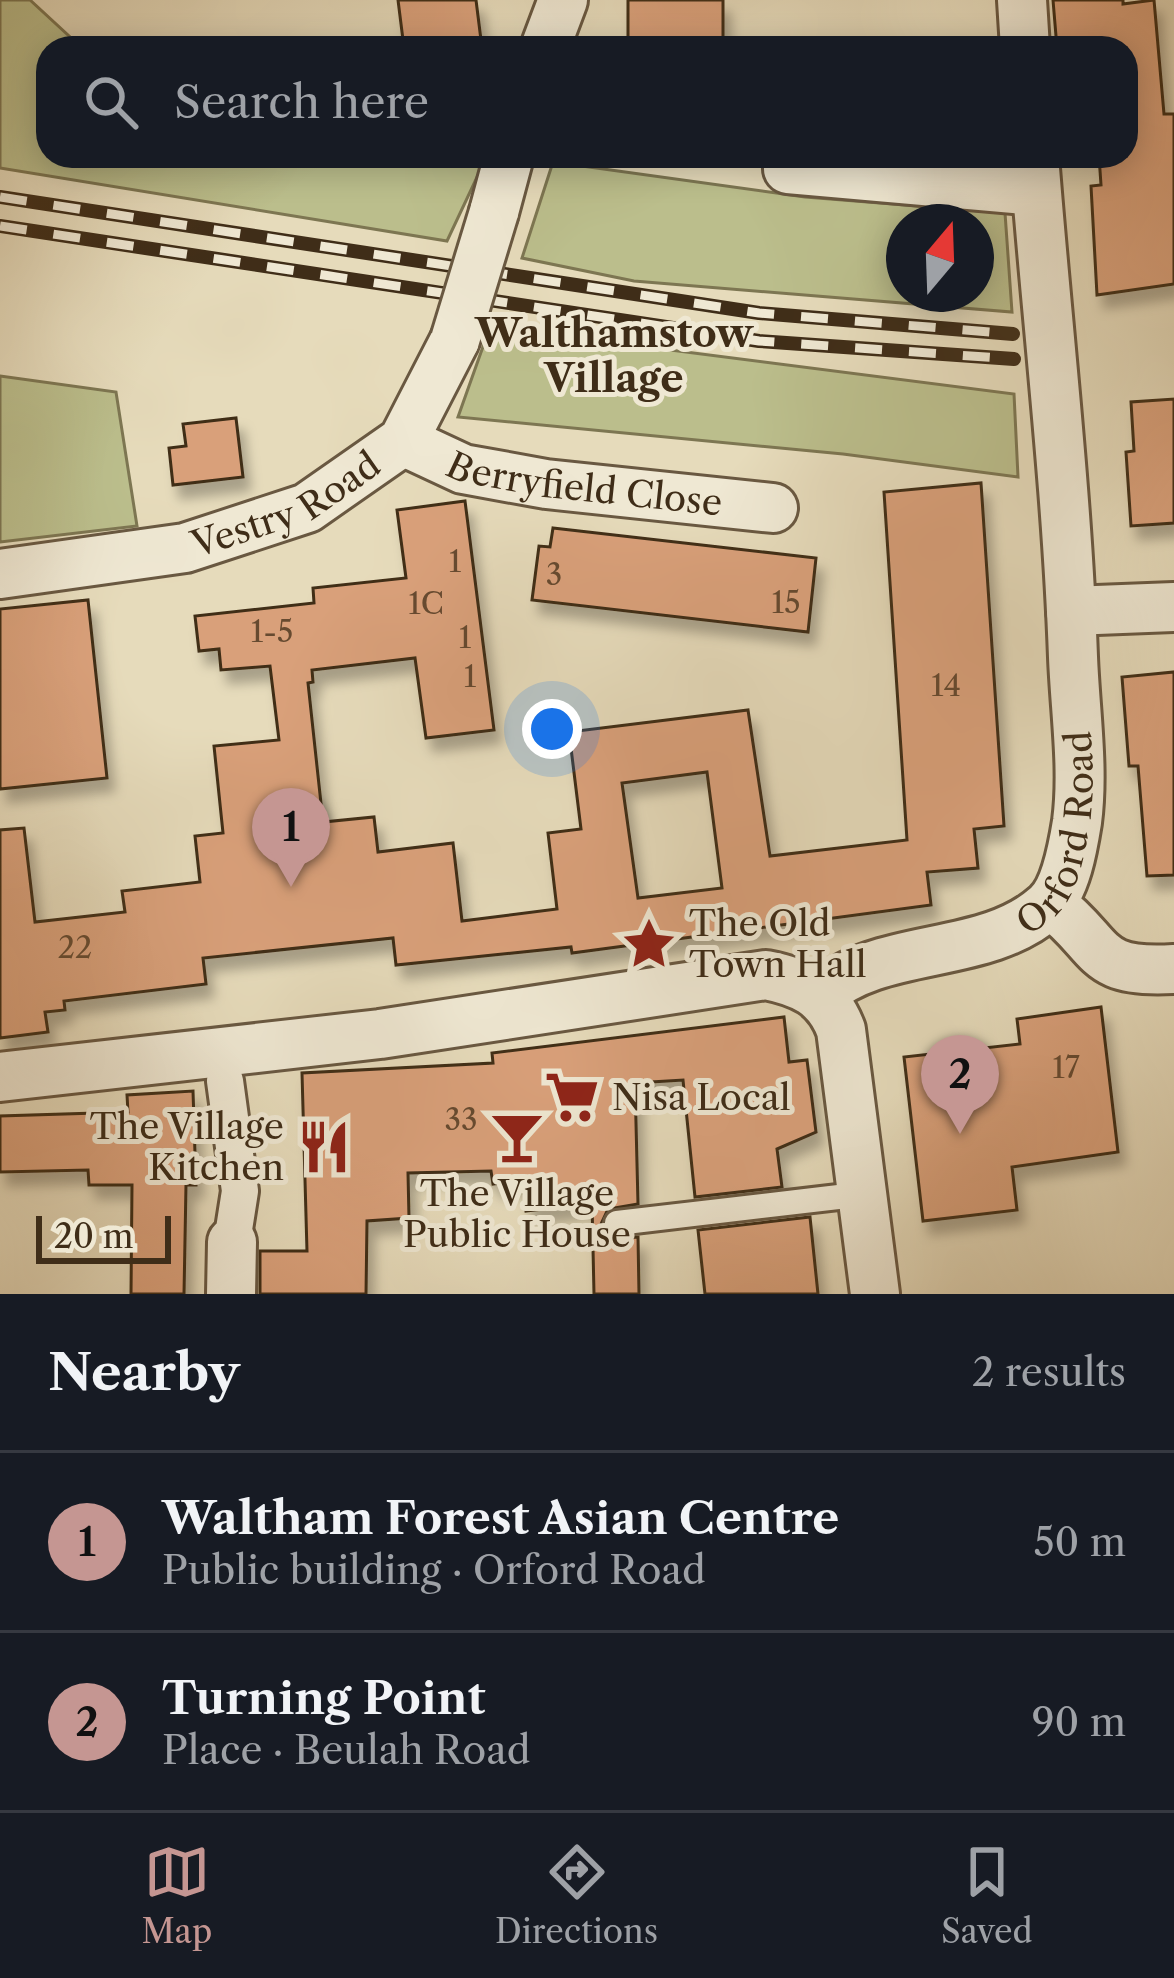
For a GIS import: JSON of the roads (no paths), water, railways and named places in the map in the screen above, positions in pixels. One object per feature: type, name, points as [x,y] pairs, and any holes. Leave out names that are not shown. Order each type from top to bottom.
[{"type":"street","points":[[550,36],[563,0]]},
{"type":"street","points":[[1022,0],[1024,36]]},
{"type":"street","name":"Vestry Road","points":[[0,574],[185,548],[262,523],[307,508],[403,441],[455,340],[505,168]]},
{"type":"street","name":"Orford Road","points":[[788,169],[1035,174],[1071,611],[1077,820],[1064,878],[1051,904],[991,935],[840,978],[820,995]]},
{"type":"street","name":"Berryfield Close","points":[[403,441],[464,469],[546,484],[773,508]]},
{"type":"street","points":[[1071,611],[1174,607]]},
{"type":"street","points":[[1051,904],[1102,960],[1139,971],[1174,969]]},
{"type":"street","points":[[0,1077],[301,1042],[766,975],[794,980],[820,995],[841,1030],[874,1294]]},
{"type":"street","points":[[225,1081],[240,1191],[231,1294]]},
{"type":"lane","points":[[617,1222],[864,1194]]},
{"type":"railway","points":[[0,197],[759,313],[1013,334]]},
{"type":"railway","points":[[0,226],[759,341],[1014,359]]},
{"type":"place","name":"Waltham Forest Asian Centre","points":[[291,887]]},
{"type":"place","name":"The Old Town Hall","points":[[649,944]]},
{"type":"place","name":"Nisa Local","points":[[572,1097]]},
{"type":"place","name":"Turning Point","points":[[960,1134]]},
{"type":"place","name":"The Village Public House","points":[[517,1137]]},
{"type":"place","name":"The Village Kitchen","points":[[324,1147]]},
{"type":"district","name":"Walthamstow Village","points":[[614,356]]}]
